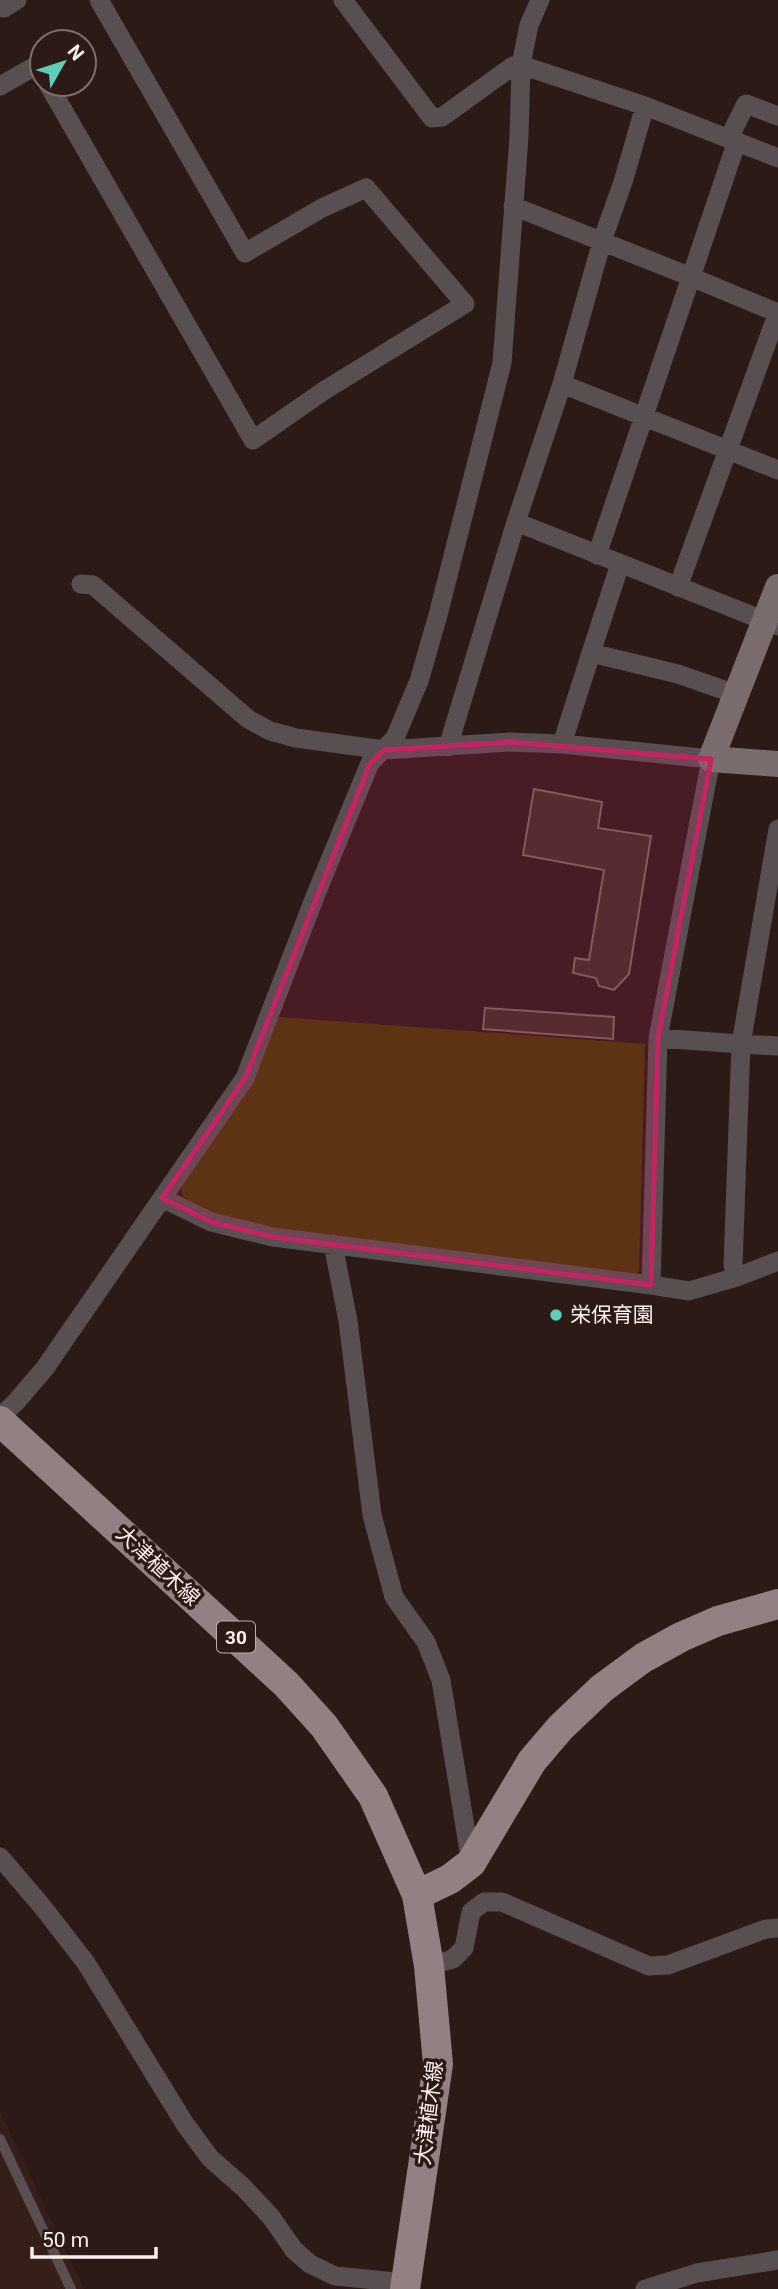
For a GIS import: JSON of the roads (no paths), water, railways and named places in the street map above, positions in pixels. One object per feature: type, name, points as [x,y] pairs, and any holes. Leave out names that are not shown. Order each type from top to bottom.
[{"type":"main road","name":"大津植木線","points":[[0,1419],[286,1684],[324,1726],[373,1796],[417,1895],[429,1966],[438,2064],[407,2287]]},
{"type":"main road","points":[[417,1895],[450,1879],[471,1863],[531,1761],[561,1727],[601,1689],[643,1658],[681,1637],[718,1621],[778,1604]]},
{"type":"street","points":[[0,1],[4,8],[17,0]]},
{"type":"street","points":[[56,98],[253,440],[325,390],[465,304],[366,187],[323,208],[245,253],[99,0]]},
{"type":"street","points":[[343,0],[432,118],[442,117],[513,66],[522,65],[645,106],[778,158]]},
{"type":"street","points":[[0,1419],[44,1368],[245,1078],[370,763],[395,738],[419,681],[502,363],[522,65],[528,25],[540,0]]},
{"type":"street","points":[[0,86],[28,70]]},
{"type":"street","points":[[597,555],[746,104],[778,116]]},
{"type":"street","points":[[448,747],[516,522],[562,384],[645,106]]},
{"type":"street","points":[[513,206],[778,313],[678,587]]},
{"type":"street","points":[[562,384],[778,470]]},
{"type":"street","points":[[516,522],[771,623]]},
{"type":"street","points":[[562,744],[620,564]]},
{"type":"street","points":[[81,584],[93,585],[248,719],[270,731],[296,738],[384,750],[510,742],[562,744],[778,764]]},
{"type":"street","points":[[651,1285],[658,1038],[711,758],[735,694],[771,623],[778,587]]},
{"type":"street","points":[[591,653],[678,674],[735,694]]},
{"type":"street","points":[[737,1277],[733,1265],[741,1044],[778,830]]},
{"type":"street","points":[[658,1038],[778,1046]]},
{"type":"street","points":[[162,1198],[211,1222],[273,1237],[688,1292],[778,1261]]},
{"type":"street","points":[[333,1244],[348,1321],[372,1515],[394,1597],[426,1642],[441,1680],[471,1863]]},
{"type":"street","points":[[0,1857],[86,1963],[210,2158],[271,2217],[294,2250],[310,2264],[335,2276],[407,2287]]},
{"type":"street","points":[[429,1966],[453,1959],[464,1948],[471,1912],[484,1902],[502,1902],[649,1966],[668,1965],[766,1929],[778,1928]]},
{"type":"street","points":[[645,2289],[697,2273],[778,2260]]},
{"type":"lane","points":[[0,2139],[71,2289]]},
{"type":"place","name":"栄保育園","points":[[556,1315]]}]
